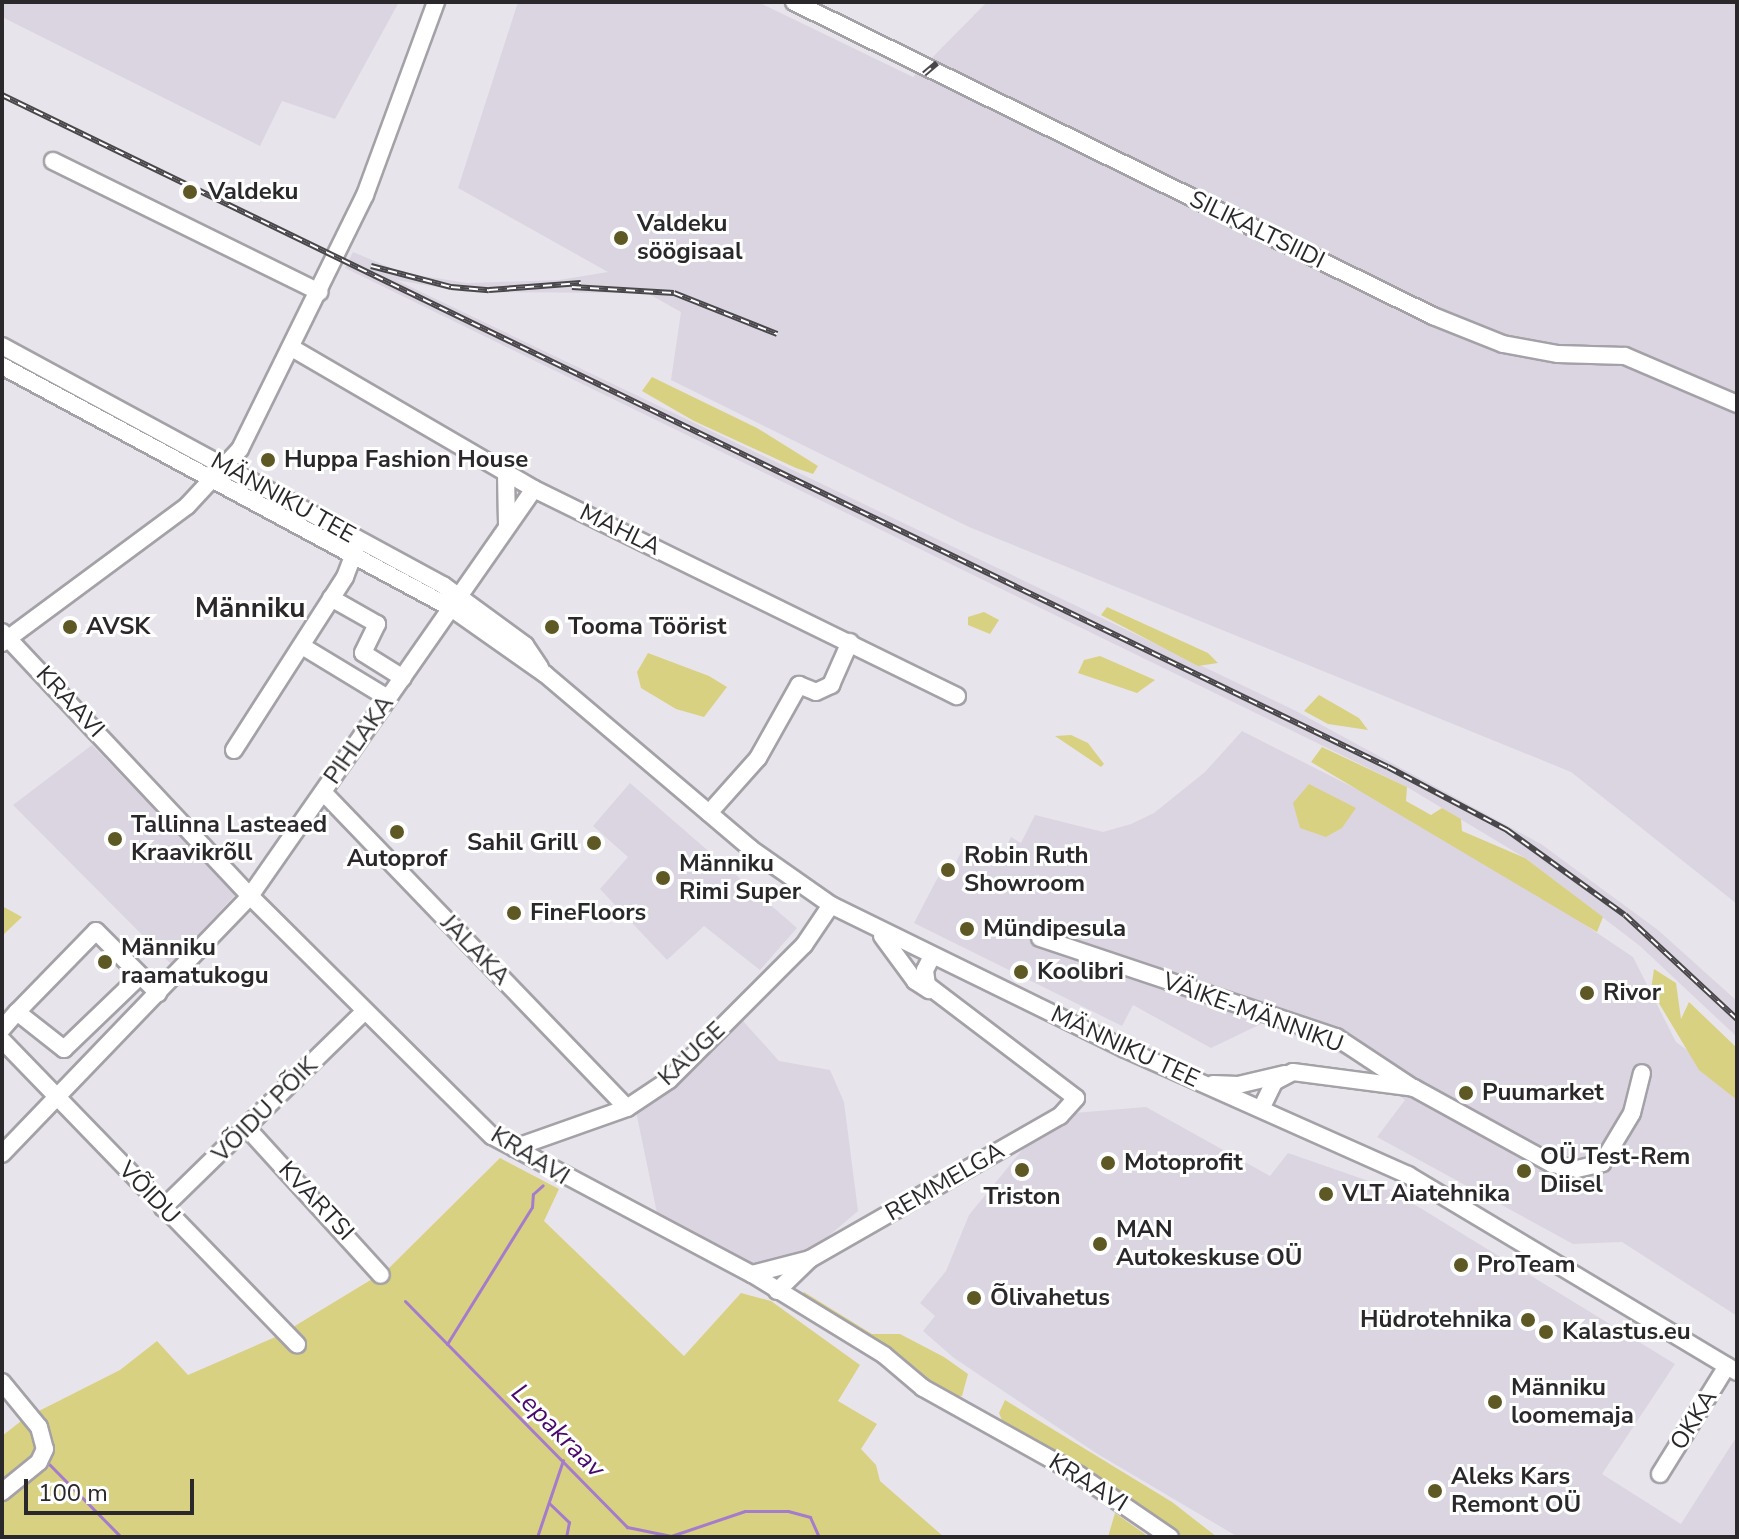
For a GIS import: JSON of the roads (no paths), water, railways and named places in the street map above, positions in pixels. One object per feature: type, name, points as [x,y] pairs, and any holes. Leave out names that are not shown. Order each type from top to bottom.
[{"type":"street","points":[[4,638],[214,482],[226,467],[292,348],[365,195],[436,2]]},
{"type":"street","name":"SILIKALTSIIDI","points":[[794,2],[1433,316],[1503,344],[1558,354],[1625,356],[1737,404]]},
{"type":"street","points":[[53,161],[319,292]]},
{"type":"street","name":"MÄNNIKU TEE","points":[[2,346],[226,467],[356,548],[455,602],[709,813],[831,905],[1204,1084],[1441,1192],[1732,1369]]},
{"type":"street","name":"MAHLA","points":[[292,348],[534,489],[957,696]]},
{"type":"street","name":"MÄNNIKU TEE","points":[[2,366],[214,482],[356,548]]},
{"type":"street","points":[[506,473],[507,526]]},
{"type":"street","name":"PIHLAKA","points":[[2,1154],[60,1098],[250,896],[534,489]]},
{"type":"street","points":[[234,750],[331,598],[356,548]]},
{"type":"street","points":[[331,598],[377,624],[363,653],[403,678]]},
{"type":"street","name":"KRAAVI","points":[[4,638],[250,896],[492,1136],[752,1274],[884,1355],[923,1388],[1079,1475],[1170,1537]]},
{"type":"street","points":[[709,813],[758,758],[799,685],[816,692],[831,685],[850,642]]},
{"type":"street","points":[[302,646],[388,698]]},
{"type":"street","name":"JALAKA","points":[[323,792],[627,1108]]},
{"type":"street","name":"KAUGE","points":[[514,1148],[627,1108],[669,1080],[783,967],[831,905]]},
{"type":"street","points":[[874,928],[915,981],[940,997]]},
{"type":"street","points":[[2,1029],[96,931],[158,993]]},
{"type":"street","name":"VÄIKE-MÄNNIKU","points":[[1040,938],[1336,1037],[1414,1088],[1552,1164],[1577,1169],[1602,1163],[1632,1113],[1642,1073]]},
{"type":"street","points":[[939,959],[924,979],[940,997]]},
{"type":"street","points":[[17,1012],[64,1049],[140,976]]},
{"type":"street","name":"REMMELGA","points":[[777,1291],[810,1259],[1060,1116],[1076,1098],[940,997]]},
{"type":"street","name":"VÕIDU PÕIK","points":[[163,1208],[248,1129],[365,1011]]},
{"type":"street","name":"VÕIDU","points":[[2,1040],[297,1344]]},
{"type":"street","points":[[1204,1084],[1238,1085],[1293,1072]]},
{"type":"street","name":"VÄIKE-MÄNNIKU","points":[[1261,1109],[1274,1082],[1293,1072],[1414,1088]]},
{"type":"street","name":"KVARTSI","points":[[248,1129],[381,1275]]},
{"type":"street","name":"REMMELGA","points":[[752,1274],[810,1259]]},
{"type":"street","name":"OKKA","points":[[1660,1474],[1732,1369]]},
{"type":"street","points":[[2,1382],[39,1427],[45,1449],[39,1462],[2,1492]]},
{"type":"waterway","name":"Lepakraav","points":[[447,1344],[532,1207],[533,1194],[543,1185]]},
{"type":"waterway","name":"Lepakraav","points":[[405,1301],[627,1527],[671,1536],[745,1511],[788,1511],[810,1517],[819,1537]]},
{"type":"waterway","points":[[537,1537],[563,1460]]},
{"type":"waterway","points":[[49,1464],[121,1537]]},
{"type":"waterway","points":[[549,1503],[569,1522],[566,1537]]},
{"type":"railway","points":[[924,74],[937,63]]},
{"type":"railway","points":[[2,95],[1388,767],[1507,830],[1625,915],[1737,1019]]},
{"type":"railway","points":[[371,266],[451,287],[489,290],[581,283]]},
{"type":"railway","points":[[572,287],[674,293],[777,334]]},
{"type":"place","name":"Valdeku","points":[[190,192]]},
{"type":"place","name":"Valdeku söögisaal","points":[[621,238]]},
{"type":"place","name":"Huppa Fashion House","points":[[268,460]]},
{"type":"place","name":"AVSK","points":[[70,627]]},
{"type":"place","name":"Tooma Töörist","points":[[552,627]]},
{"type":"place","name":"Autoprof","points":[[397,832]]},
{"type":"place","name":"Tallinna Lasteaed Kraavikrõll","points":[[115,839]]},
{"type":"place","name":"Sahil Grill","points":[[594,843]]},
{"type":"place","name":"Robin Ruth Showroom","points":[[948,870]]},
{"type":"place","name":"Männiku Rimi Super","points":[[663,878]]},
{"type":"place","name":"FineFloors","points":[[514,913]]},
{"type":"place","name":"Mündipesula","points":[[967,929]]},
{"type":"place","name":"Männiku raamatukogu","points":[[105,962]]},
{"type":"place","name":"Koolibri","points":[[1021,972]]},
{"type":"place","name":"Rivor","points":[[1587,993]]},
{"type":"place","name":"Puumarket","points":[[1466,1093]]},
{"type":"place","name":"Motoprofit","points":[[1108,1163]]},
{"type":"place","name":"Triston","points":[[1022,1170]]},
{"type":"place","name":"OÜ Test-Rem Diisel","points":[[1524,1171]]},
{"type":"place","name":"VLT Aiatehnika","points":[[1326,1194]]},
{"type":"place","name":"MAN Autokeskuse OÜ","points":[[1100,1244]]},
{"type":"place","name":"ProTeam","points":[[1461,1265]]},
{"type":"place","name":"Õlivahetus","points":[[974,1298]]},
{"type":"place","name":"Hüdrotehnika","points":[[1528,1320]]},
{"type":"place","name":"Kalastus.eu","points":[[1546,1332]]},
{"type":"place","name":"Männiku loomemaja","points":[[1495,1402]]},
{"type":"place","name":"Aleks Kars Remont OÜ","points":[[1435,1491]]},
{"type":"district","name":"Männiku","points":[[250,608]]}]
